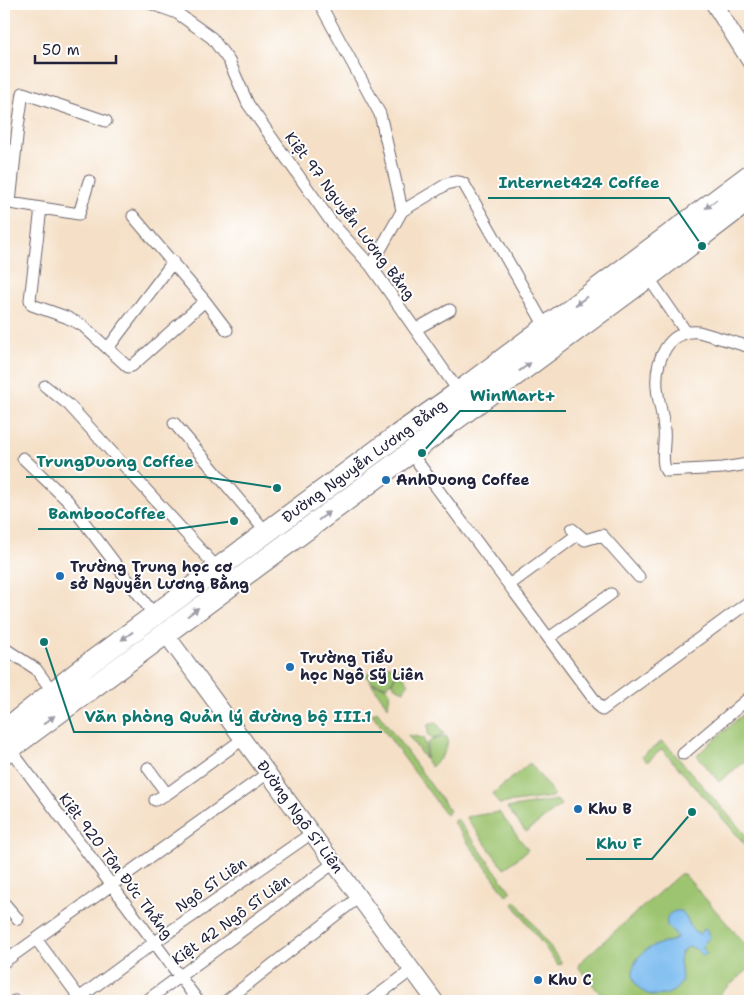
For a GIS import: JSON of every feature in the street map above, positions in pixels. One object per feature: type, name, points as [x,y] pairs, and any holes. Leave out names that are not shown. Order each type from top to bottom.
[{"type":"highway","name":"Đường Nguyễn Lương Bằng","points":[[6,744],[260,546],[398,435],[546,328],[750,175]]},
{"type":"highway","name":"Đường Nguyễn Lương Bằng","points":[[6,744],[53,692],[160,624],[218,570],[260,546],[410,452],[648,277],[750,199]]},
{"type":"street","name":"Kiệt 97 Nguyễn Lương Bằng","points":[[152,4],[179,9],[212,38],[229,61],[248,104],[332,223],[371,266],[459,392]]},
{"type":"street","points":[[320,4],[380,114],[402,211]]},
{"type":"street","points":[[714,4],[750,61]]},
{"type":"street","points":[[89,181],[80,214],[7,204],[23,93],[106,121]]},
{"type":"street","points":[[371,266],[402,211],[447,184],[460,182],[464,184],[546,328]]},
{"type":"street","points":[[41,208],[30,300],[32,304],[75,320],[126,366],[132,366],[205,301]]},
{"type":"street","points":[[133,216],[173,262],[227,330]]},
{"type":"street","points":[[108,348],[173,262]]},
{"type":"street","points":[[648,277],[686,332]]},
{"type":"street","points":[[416,329],[450,310]]},
{"type":"street","points":[[748,464],[666,471],[664,468],[664,430],[657,386],[664,349],[673,339],[686,332],[699,332],[750,347]]},
{"type":"street","points":[[45,386],[69,405],[218,570]]},
{"type":"street","points":[[174,423],[260,546]]},
{"type":"street","points":[[410,452],[602,710],[750,601]]},
{"type":"street","points":[[23,458],[68,501],[160,624]]},
{"type":"street","points":[[509,585],[574,532],[587,540],[602,535],[639,577]]},
{"type":"street","points":[[549,638],[611,594]]},
{"type":"street","name":"Đường Ngô Sĩ Liên","points":[[160,624],[435,1001]]},
{"type":"street","points":[[4,648],[36,669],[53,692]]},
{"type":"street","points":[[684,754],[750,697]]},
{"type":"street","points":[[155,800],[167,794],[243,739]]},
{"type":"street","name":"Kiệt 920 Tôn Đức Thắng","points":[[6,744],[198,1001]]},
{"type":"street","points":[[148,768],[167,794]]},
{"type":"street","points":[[4,962],[268,773]]},
{"type":"street","name":"Ngô Sĩ Liên","points":[[80,999],[155,942],[312,832]]},
{"type":"street","name":"Kiệt 42 Ngô Sĩ Liên","points":[[146,1001],[334,863]]},
{"type":"street","points":[[226,1001],[359,897]]},
{"type":"street","points":[[4,903],[18,920]]},
{"type":"street","points":[[36,939],[80,999]]},
{"type":"street","points":[[370,1001],[412,970]]},
{"type":"green space","points":[[386,666],[394,666],[399,670],[386,686],[370,681],[365,675],[374,670]]},
{"type":"green space","points":[[401,673],[409,684],[404,691],[395,687],[392,682]]},
{"type":"green space","points":[[371,683],[386,687],[390,691],[388,707]]},
{"type":"green space","points":[[750,708],[750,765],[746,760],[719,782],[697,755]]},
{"type":"green space","points":[[377,711],[450,811],[446,815],[372,714]]},
{"type":"green space","points":[[436,722],[444,734],[432,739],[428,735],[428,724]]},
{"type":"green space","points":[[408,735],[423,738],[425,743],[425,759]]},
{"type":"green space","points":[[446,736],[448,740],[445,752],[431,767],[426,760],[427,744],[432,740]]},
{"type":"green space","points":[[661,742],[665,743],[750,840],[750,850],[662,749],[647,762],[642,756]]},
{"type":"green space","points":[[530,763],[554,794],[552,797],[499,804],[492,794]]},
{"type":"green space","points":[[557,800],[561,805],[526,832],[507,808]]},
{"type":"green space","points":[[499,812],[528,850],[504,869],[466,817]]},
{"type":"green space","points":[[457,819],[511,892],[506,895],[453,822]]},
{"type":"green space","points":[[680,874],[684,874],[750,950],[750,968],[711,1001],[606,1001],[579,968],[579,963]]},
{"type":"green space","points":[[516,901],[562,963],[558,965],[513,904]]},
{"type":"water","points":[[676,911],[682,911],[694,932],[701,934],[706,929],[710,937],[704,943],[703,949],[707,953],[704,956],[697,950],[688,947],[682,952],[680,960],[682,978],[678,987],[663,995],[645,993],[638,988],[634,981],[634,966],[638,958],[648,949],[677,938],[674,932],[668,928],[667,922],[668,915]]},
{"type":"place","name":"Internet424 Coffee","points":[[702,246]]},
{"type":"place","name":"WinMart+","points":[[422,453]]},
{"type":"place","name":"AnhDuong Coffee","points":[[386,480]]},
{"type":"place","name":"TrungDuong Coffee","points":[[277,488]]},
{"type":"place","name":"BambooCoffee","points":[[234,521]]},
{"type":"place","name":"Trường Trung học cơ sở Nguyễn Lương Bằng","points":[[60,576]]},
{"type":"place","name":"Văn phòng Quản lý đường bộ III.1","points":[[44,642]]},
{"type":"place","name":"Trường Tiểu học Ngô Sỹ Liên","points":[[290,667]]},
{"type":"place","name":"Khu B","points":[[578,809]]},
{"type":"place","name":"Khu F","points":[[692,812]]},
{"type":"place","name":"Khu C","points":[[538,980]]}]
